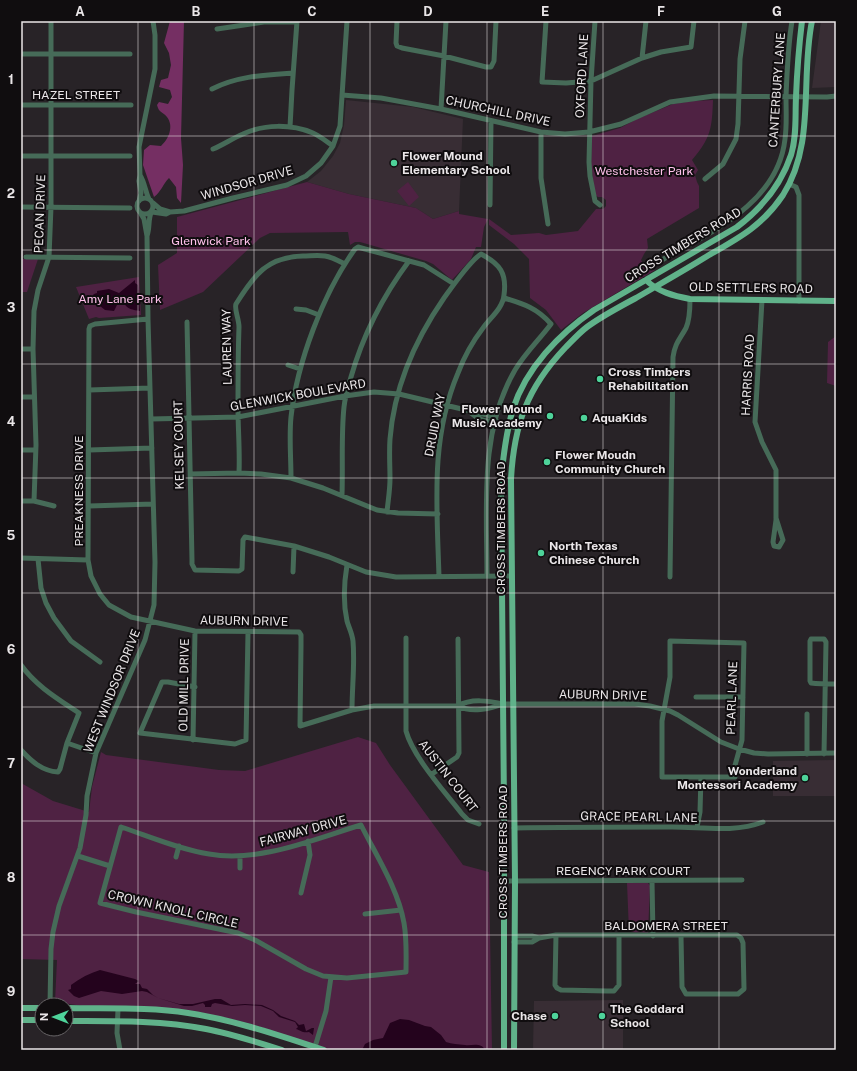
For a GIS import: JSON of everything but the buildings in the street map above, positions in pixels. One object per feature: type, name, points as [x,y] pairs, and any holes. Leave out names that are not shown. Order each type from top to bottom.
[{"type":"main road","name":"CROSS TIMBERS ROAD","points":[[504,1050],[503,576],[501,482],[503,458],[514,408],[526,381],[549,349],[578,321],[594,310],[734,229],[747,220],[768,198],[786,167],[791,154],[794,138],[798,54],[802,21]]},
{"type":"main road","name":"CROSS TIMBERS ROAD","points":[[514,1050],[515,881],[511,479],[512,458],[518,429],[524,409],[535,385],[567,346],[585,328],[751,230],[778,203],[789,184],[802,149],[807,58],[812,21]]},
{"type":"main road","points":[[734,229],[740,237]]},
{"type":"main road","name":"OLD SETTLERS ROAD","points":[[646,280],[653,288],[677,297],[690,299],[836,302]]},
{"type":"main road","points":[[21,1008],[34,1008]]},
{"type":"main road","points":[[74,1008],[162,1010],[201,1015],[240,1024],[315,1049],[324,1050]]},
{"type":"main road","points":[[82,1008],[82,1021]]},
{"type":"main road","points":[[21,1020],[34,1020]]},
{"type":"main road","points":[[74,1021],[156,1022],[206,1029],[248,1039],[282,1050]]},
{"type":"street","name":"PECAN DRIVE","points":[[34,501],[34,307],[49,257],[51,207],[51,21]]},
{"type":"street","name":"WEST WINDSOR DRIVE","points":[[50,997],[51,949],[53,932],[59,906],[78,856],[86,819],[87,796],[96,753],[138,657],[154,605],[155,585],[147,236],[144,219],[137,208],[141,193],[139,181],[139,147],[154,69],[155,35],[153,21]]},
{"type":"street","points":[[217,29],[264,22],[297,21],[290,127]]},
{"type":"street","name":"WINDSOR DRIVE","points":[[151,212],[166,214],[170,212],[184,211],[287,185],[306,176],[321,163],[333,146],[340,126],[347,21]]},
{"type":"street","points":[[397,21],[397,46],[486,67],[491,67],[494,61],[496,21]]},
{"type":"street","points":[[441,109],[446,21]]},
{"type":"street","points":[[546,21],[542,82],[566,83],[591,81],[642,58],[661,52],[691,47],[694,21]]},
{"type":"street","name":"OXFORD LANE","points":[[595,21],[591,81],[589,162],[595,201],[600,205]]},
{"type":"street","points":[[642,58],[646,21]]},
{"type":"street","points":[[705,179],[723,164],[736,138],[738,124],[740,59],[745,21]]},
{"type":"street","name":"CANTERBURY LANE","points":[[653,262],[662,260],[724,225],[744,210],[760,193],[775,171],[785,140],[787,65],[792,21]]},
{"type":"street","points":[[21,54],[130,54]]},
{"type":"street","points":[[212,89],[219,85],[252,76],[293,73]]},
{"type":"street","name":"CHURCHILL DRIVE","points":[[342,95],[381,98],[441,109],[540,132],[565,134],[590,132],[621,124],[670,102],[714,96],[836,96]]},
{"type":"street","name":"HAZEL STREET","points":[[21,105],[131,105]]},
{"type":"street","points":[[490,205],[491,121]]},
{"type":"street","points":[[213,149],[245,133],[260,128],[281,126],[314,133],[333,146]]},
{"type":"street","points":[[540,132],[541,178],[548,224]]},
{"type":"street","points":[[21,156],[130,156]]},
{"type":"street","name":"WEST WINDSOR DRIVE","points":[[140,175],[144,180],[146,192],[154,207],[149,218],[150,229],[147,236]]},
{"type":"street","points":[[789,184],[796,187],[799,195],[799,301]]},
{"type":"street","points":[[139,201],[143,198],[151,201],[160,209],[170,212]]},
{"type":"street","points":[[21,207],[130,208]]},
{"type":"street","points":[[141,214],[145,215],[151,212]]},
{"type":"street","points":[[291,478],[290,442],[293,406],[300,369],[319,315],[332,287],[355,249],[358,247],[424,265],[454,284]]},
{"type":"street","points":[[388,512],[390,438],[404,374],[414,347],[435,311],[454,284],[481,254],[491,259],[501,268],[504,280],[504,298],[524,303],[535,309],[551,324],[530,347],[516,369],[502,397],[494,420],[487,466],[487,576]]},
{"type":"street","name":"LAUREN WAY","points":[[239,473],[239,319],[235,307],[249,284],[274,261],[288,256],[325,256],[345,264]]},
{"type":"street","points":[[26,257],[130,258]]},
{"type":"street","points":[[342,495],[342,427],[345,396],[360,347],[392,283],[409,261]]},
{"type":"street","name":"DRUID WAY","points":[[439,577],[437,459],[446,406],[458,372],[472,345],[498,309],[504,298]]},
{"type":"street","points":[[670,577],[673,357],[676,342],[686,328],[688,322],[690,299]]},
{"type":"street","name":"HARRIS ROAD","points":[[762,300],[755,422],[762,442],[776,470],[776,518],[773,542],[774,546],[779,547],[783,540],[776,518]]},
{"type":"street","points":[[296,309],[306,310],[319,315]]},
{"type":"street","name":"PREAKNESS DRIVE","points":[[148,319],[95,324],[90,326],[88,560],[94,585],[108,605],[131,617],[150,622]]},
{"type":"street","name":"KELSEY COURT","points":[[187,322],[188,419],[193,567],[195,570],[239,571],[242,569],[243,540],[245,537],[294,546]]},
{"type":"street","points":[[21,349],[33,349]]},
{"type":"street","points":[[288,365],[300,369]]},
{"type":"street","points":[[89,390],[150,388]]},
{"type":"street","name":"GLENWICK BOULEVARD","points":[[151,419],[238,417],[345,396],[374,392],[399,394],[491,416],[494,420],[518,429]]},
{"type":"street","points":[[21,397],[34,397]]},
{"type":"street","points":[[89,450],[152,448]]},
{"type":"street","points":[[21,450],[35,450]]},
{"type":"street","points":[[190,474],[239,473],[291,478],[342,495],[365,506],[388,512],[438,514]]},
{"type":"street","points":[[21,501],[34,501],[54,506]]},
{"type":"street","points":[[89,506],[153,504]]},
{"type":"street","points":[[293,572],[294,546],[329,557],[366,572],[383,576],[512,576]]},
{"type":"street","points":[[21,558],[88,560]]},
{"type":"street","points":[[38,558],[42,588],[46,603],[54,618],[77,647],[100,662]]},
{"type":"street","points":[[346,565],[345,585],[347,621],[352,632],[353,643],[352,710]]},
{"type":"street","name":"AUBURN DRIVE","points":[[150,622],[196,631],[299,632],[301,635],[300,726],[352,710],[374,706],[458,706],[465,709],[492,708],[503,704],[635,704],[664,709],[684,718],[714,738],[739,749],[761,754],[836,753]]},
{"type":"street","name":"OLD MILL DRIVE","points":[[193,740],[196,631]]},
{"type":"street","points":[[194,687],[162,682],[140,733],[236,744],[246,740],[248,632]]},
{"type":"street","name":"AUSTIN COURT","points":[[406,638],[406,731],[409,741],[465,817],[468,820],[479,824]]},
{"type":"street","points":[[432,774],[457,757],[459,753],[458,639]]},
{"type":"street","points":[[824,754],[826,684],[826,642],[824,639],[811,639],[811,683],[826,684],[836,684]]},
{"type":"street","name":"PEARL LANE","points":[[664,709],[670,677],[670,641],[744,643],[742,740],[734,768],[735,777],[701,777]]},
{"type":"street","points":[[21,665],[27,674],[40,685],[79,713],[67,743],[63,762],[58,772],[46,770],[36,764],[21,750]]},
{"type":"street","points":[[696,697],[743,697]]},
{"type":"street","points":[[664,709],[662,721],[662,777],[701,777],[700,812],[697,827]]},
{"type":"street","points":[[807,714],[807,754]]},
{"type":"street","points":[[67,743],[96,753]]},
{"type":"street","name":"GRACE PEARL LANE","points":[[514,828],[697,827],[716,829],[753,826],[763,822]]},
{"type":"street","name":"FAIRWAY DRIVE","points":[[121,827],[210,855],[240,856],[276,850],[361,825],[394,892],[401,910],[406,935],[406,972]]},
{"type":"street","name":"CROWN KNOLL CIRCLE","points":[[121,827],[100,903],[238,933],[255,940],[311,972],[331,977],[347,978],[406,972]]},
{"type":"street","points":[[300,893],[310,855],[308,841]]},
{"type":"street","points":[[176,857],[179,846]]},
{"type":"street","points":[[78,856],[110,866]]},
{"type":"street","points":[[240,856],[240,868]]},
{"type":"street","points":[[652,880],[653,936]]},
{"type":"street","name":"REGENCY PARK COURT","points":[[504,881],[742,880]]},
{"type":"street","points":[[365,914],[401,910]]},
{"type":"street","points":[[556,935],[555,985],[557,988],[561,990],[607,991],[614,991],[618,985],[619,936]]},
{"type":"street","name":"BALDOMERA STREET","points":[[514,939],[532,942],[539,938],[556,935],[737,936],[741,938],[743,943],[744,989],[738,994],[686,994],[682,987],[681,936]]},
{"type":"street","points":[[315,1049],[326,1010],[331,977]]},
{"type":"street","points":[[118,1009],[117,1021],[120,1050]]},
{"type":"shaded area","points":[[170,21],[184,21],[181,138],[183,165],[181,203],[177,198],[176,187],[169,178],[154,197],[143,165],[144,150],[150,145],[161,146],[170,132],[169,121],[157,105],[159,102],[168,104],[172,97],[170,90],[159,87],[161,80],[168,78],[171,65],[169,53],[164,43]]},
{"type":"shaded area","points":[[821,21],[836,21],[836,87],[812,88]]},
{"type":"shaded area","name":"Flower Mound Elementary School","points":[[346,100],[413,107],[463,119],[459,211],[433,219],[416,208],[349,194],[307,182],[321,171],[333,156],[340,143],[344,125]]},
{"type":"shaded area","points":[[135,280],[135,283],[138,285],[140,311],[130,309],[121,302],[118,303],[114,311],[105,310],[90,301],[90,298],[97,293],[97,291],[109,289],[119,293]]},
{"type":"shaded area","name":"Wonderland Montessori Academy","points":[[835,760],[836,796],[773,796],[773,761]]},
{"type":"shaded area","points":[[100,970],[135,979],[139,981],[135,984],[140,984],[142,988],[147,989],[158,998],[142,991],[122,994],[101,991],[79,998],[74,996],[68,990],[71,989],[71,985],[78,980]]},
{"type":"shaded area","points":[[158,998],[179,1004],[193,1004],[221,999],[231,1005],[262,1005],[273,1010],[281,1016],[295,1021],[299,1025],[304,1024],[306,1031],[314,1028],[313,1035],[309,1032],[303,1032],[296,1029],[298,1027],[295,1022],[279,1017],[273,1011],[261,1006],[232,1006],[215,1003],[212,1004],[211,1007],[205,1007],[203,1003],[192,1006],[184,1006]]},
{"type":"shaded area","points":[[623,1000],[623,1050],[533,1050],[534,1001]]},
{"type":"shaded area","points":[[400,1019],[409,1020],[431,1027],[441,1035],[446,1042],[453,1044],[479,1045],[485,1050],[362,1050],[365,1044],[373,1040],[383,1038],[390,1023]]},
{"type":"green space","name":"Westchester Park","points":[[713,100],[711,125],[707,139],[692,160],[698,170],[695,175],[699,186],[699,208],[647,239],[648,248],[641,260],[644,265],[655,270],[583,313],[561,330],[546,310],[530,298],[529,259],[514,244],[489,225],[489,219],[511,235],[539,233],[546,235],[578,231],[596,209],[603,209],[606,206],[606,200],[595,195],[591,164],[592,136],[620,128],[673,104]]},
{"type":"green space","name":"Glenwick Park","points":[[307,182],[349,194],[416,208],[433,219],[459,211],[459,214],[488,219],[484,227],[481,247],[476,247],[471,259],[452,280],[433,264],[426,261],[360,242],[355,242],[350,245],[348,232],[270,233],[260,238],[203,292],[160,310],[158,265],[177,253],[177,217]]},
{"type":"green space","points":[[408,182],[419,197],[409,206],[397,191]]},
{"type":"green space","points":[[21,259],[38,259],[27,292],[21,292]]},
{"type":"green space","name":"Amy Lane Park","points":[[139,277],[141,315],[96,317],[89,319],[76,287]]},
{"type":"green space","points":[[836,336],[836,386],[827,383],[828,342]]},
{"type":"green space","points":[[358,737],[376,743],[390,765],[463,865],[489,872],[492,1050],[331,1050],[248,1023],[194,1011],[74,1005],[74,997],[55,997],[57,960],[21,959],[21,783],[53,801],[89,812],[92,787],[101,752],[106,755],[219,770],[245,771]]},
{"type":"green space","points":[[627,883],[648,883],[650,886],[648,933],[629,932]]},
{"type":"place","name":"Flower Mound Elementary School","points":[[394,163]]},
{"type":"place","name":"Cross Timbers Rehabilitation","points":[[600,379]]},
{"type":"place","name":"Flower Mound Music Academy","points":[[550,416]]},
{"type":"place","name":"AquaKids","points":[[584,418]]},
{"type":"place","name":"Flower Moudn Community Church","points":[[547,462]]},
{"type":"place","name":"North Texas Chinese Church","points":[[541,553]]},
{"type":"place","name":"Wonderland Montessori Academy","points":[[805,778]]},
{"type":"place","name":"Chase","points":[[555,1016]]},
{"type":"place","name":"The Goddard School","points":[[602,1016]]}]
